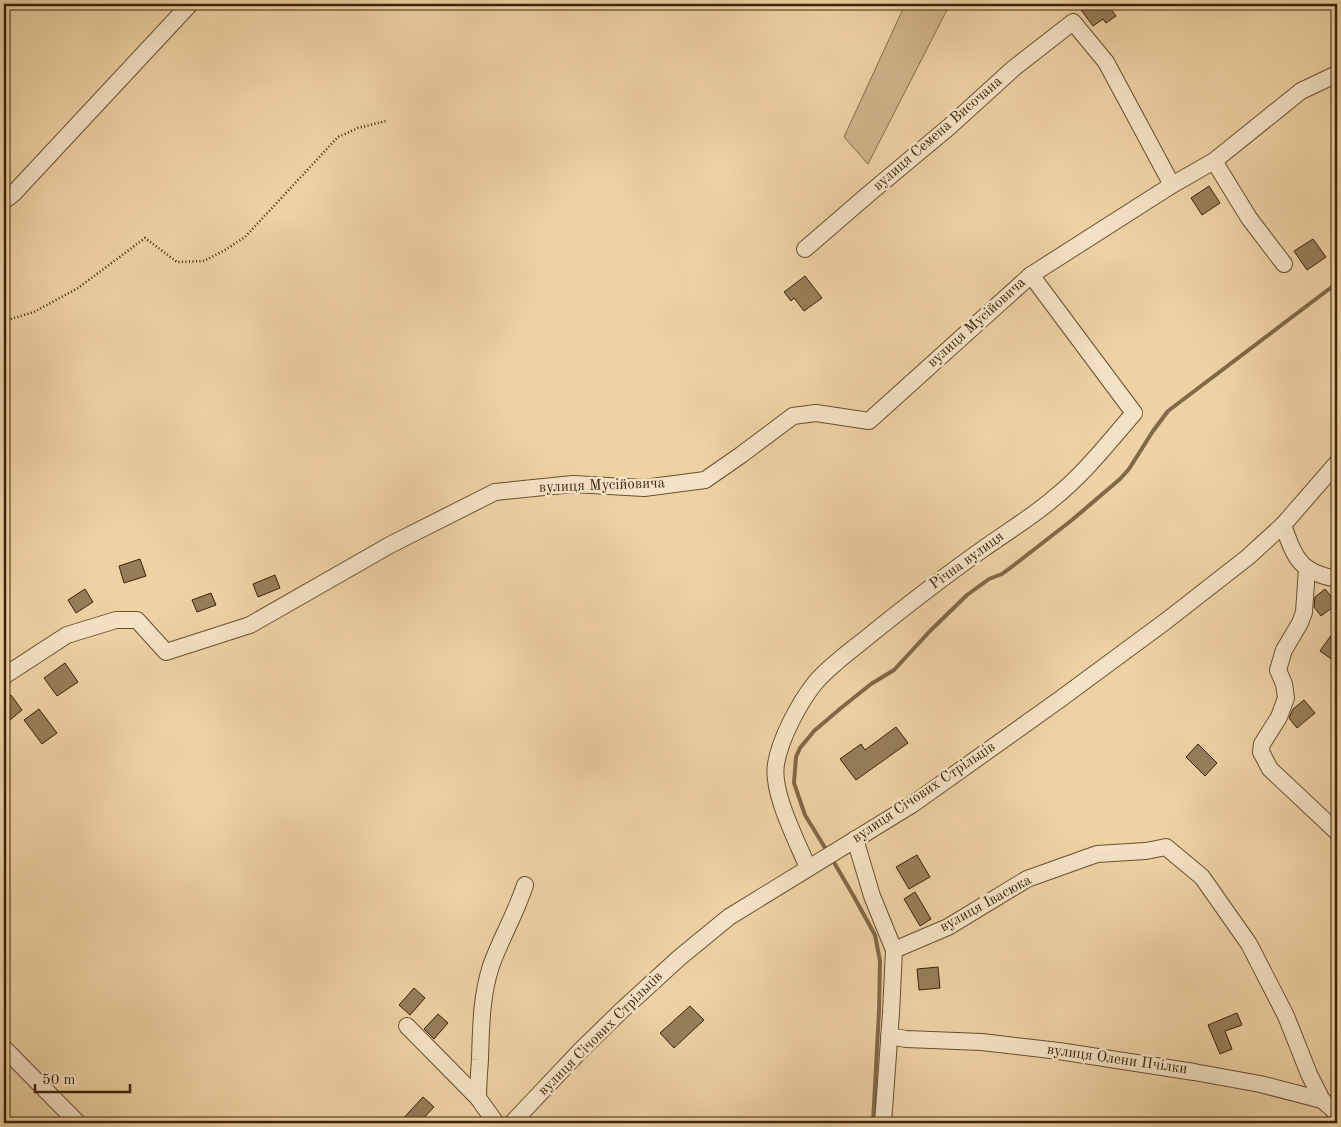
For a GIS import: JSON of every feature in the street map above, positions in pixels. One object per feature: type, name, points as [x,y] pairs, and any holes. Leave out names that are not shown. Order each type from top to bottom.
[{"type":"street","points":[[4,201],[13,194],[190,4]]},
{"type":"street","name":"вулиця Семена Височана","points":[[805,249],[949,128],[1014,68],[1074,22],[1106,62],[1172,185]]},
{"type":"street","name":"вулиця Мусійовича","points":[[4,676],[67,636],[116,620],[137,620],[166,652],[250,625],[390,545],[495,492],[573,484],[644,488],[705,480],[793,416],[816,414],[869,422],[1031,275],[1172,185],[1214,161],[1300,91],[1337,74]]},
{"type":"street","points":[[1214,161],[1249,218],[1284,264]]},
{"type":"street","name":"Річна вулиця","points":[[814,864],[779,797],[776,783],[776,765],[782,741],[800,705],[815,684],[832,666],[903,609],[1054,498],[1094,460],[1134,413],[1031,275]]},
{"type":"street","name":"вулиця Січових Стрільців","points":[[520,1120],[581,1050],[620,1012],[679,958],[729,917],[913,804],[1166,621],[1241,563],[1283,525],[1337,463]]},
{"type":"street","points":[[1283,525],[1291,547],[1300,562],[1307,569],[1323,576],[1337,579]]},
{"type":"street","points":[[1307,569],[1304,612],[1300,623],[1284,650],[1278,670],[1284,684],[1286,698],[1279,717],[1262,744],[1261,752],[1270,769],[1337,832]]},
{"type":"street","points":[[855,839],[872,896],[894,950],[883,1123]]},
{"type":"street","name":"вулиця Івасюка","points":[[894,950],[948,927],[1027,879],[1097,854],[1146,852],[1166,847],[1202,877],[1249,944],[1286,1016],[1309,1074],[1322,1100]]},
{"type":"street","points":[[478,1098],[483,998],[502,938],[519,903],[525,885]]},
{"type":"street","points":[[407,1026],[478,1098],[496,1123]]},
{"type":"street","name":"вулиця Олени Пчілки","points":[[889,1036],[982,1042],[1068,1052],[1194,1072],[1260,1084],[1322,1100],[1337,1113]]},
{"type":"street","points":[[4,1048],[78,1123]]},
{"type":"path","points":[[4,321],[34,312],[78,288],[145,238],[178,262],[204,261],[245,237],[338,137],[358,128],[386,121]]},
{"type":"shaded area","points":[[898,4],[950,4],[868,164],[844,137],[903,9]]},
{"type":"building","points":[[1089,4],[1107,4],[1116,16],[1106,23],[1103,19],[1093,26],[1081,10]]},
{"type":"building","points":[[1209,186],[1220,203],[1202,215],[1191,198]]},
{"type":"building","points":[[1313,239],[1326,257],[1307,270],[1294,251]]},
{"type":"building","points":[[805,276],[822,298],[804,311],[794,298],[791,301],[784,292]]},
{"type":"building","points":[[140,559],[146,576],[124,583],[119,566]]},
{"type":"building","points":[[275,575],[280,588],[258,597],[253,584]]},
{"type":"building","points":[[85,589],[93,602],[76,613],[68,600]]},
{"type":"building","points":[[1325,589],[1337,604],[1321,616],[1314,607],[1315,597]]},
{"type":"building","points":[[211,593],[216,605],[197,612],[192,600]]},
{"type":"building","points":[[1337,627],[1337,663],[1320,651]]},
{"type":"building","points":[[65,663],[78,682],[57,696],[44,678]]},
{"type":"building","points":[[11,695],[22,710],[4,725],[4,701]]},
{"type":"building","points":[[1304,700],[1315,713],[1297,728],[1289,718],[1293,709]]},
{"type":"building","points":[[39,709],[57,733],[42,744],[24,720]]},
{"type":"building","points":[[896,727],[908,743],[856,780],[840,759],[861,744],[865,750]]},
{"type":"building","points":[[1198,744],[1217,763],[1205,776],[1186,757]]},
{"type":"building","points":[[917,855],[930,877],[909,889],[896,867]]},
{"type":"building","points":[[915,892],[931,919],[920,926],[904,899]]},
{"type":"building","points":[[938,967],[940,988],[919,990],[917,969]]},
{"type":"building","points":[[414,988],[425,998],[410,1015],[399,1005]]},
{"type":"building","points":[[690,1006],[704,1020],[674,1048],[660,1033]]},
{"type":"building","points":[[1237,1013],[1242,1025],[1225,1031],[1232,1049],[1220,1054],[1208,1025]]},
{"type":"building","points":[[438,1014],[448,1023],[434,1039],[424,1029]]},
{"type":"building","points":[[423,1097],[434,1107],[419,1123],[399,1123]]},
{"type":"waterway","points":[[827,851],[805,815],[794,783],[796,757],[800,748],[814,731],[871,684],[894,670],[967,595],[1018,562],[1072,520],[1120,479],[1129,469],[1168,411],[1337,283]]},
{"type":"waterway","points":[[832,859],[875,935],[880,961],[873,1123]]}]
